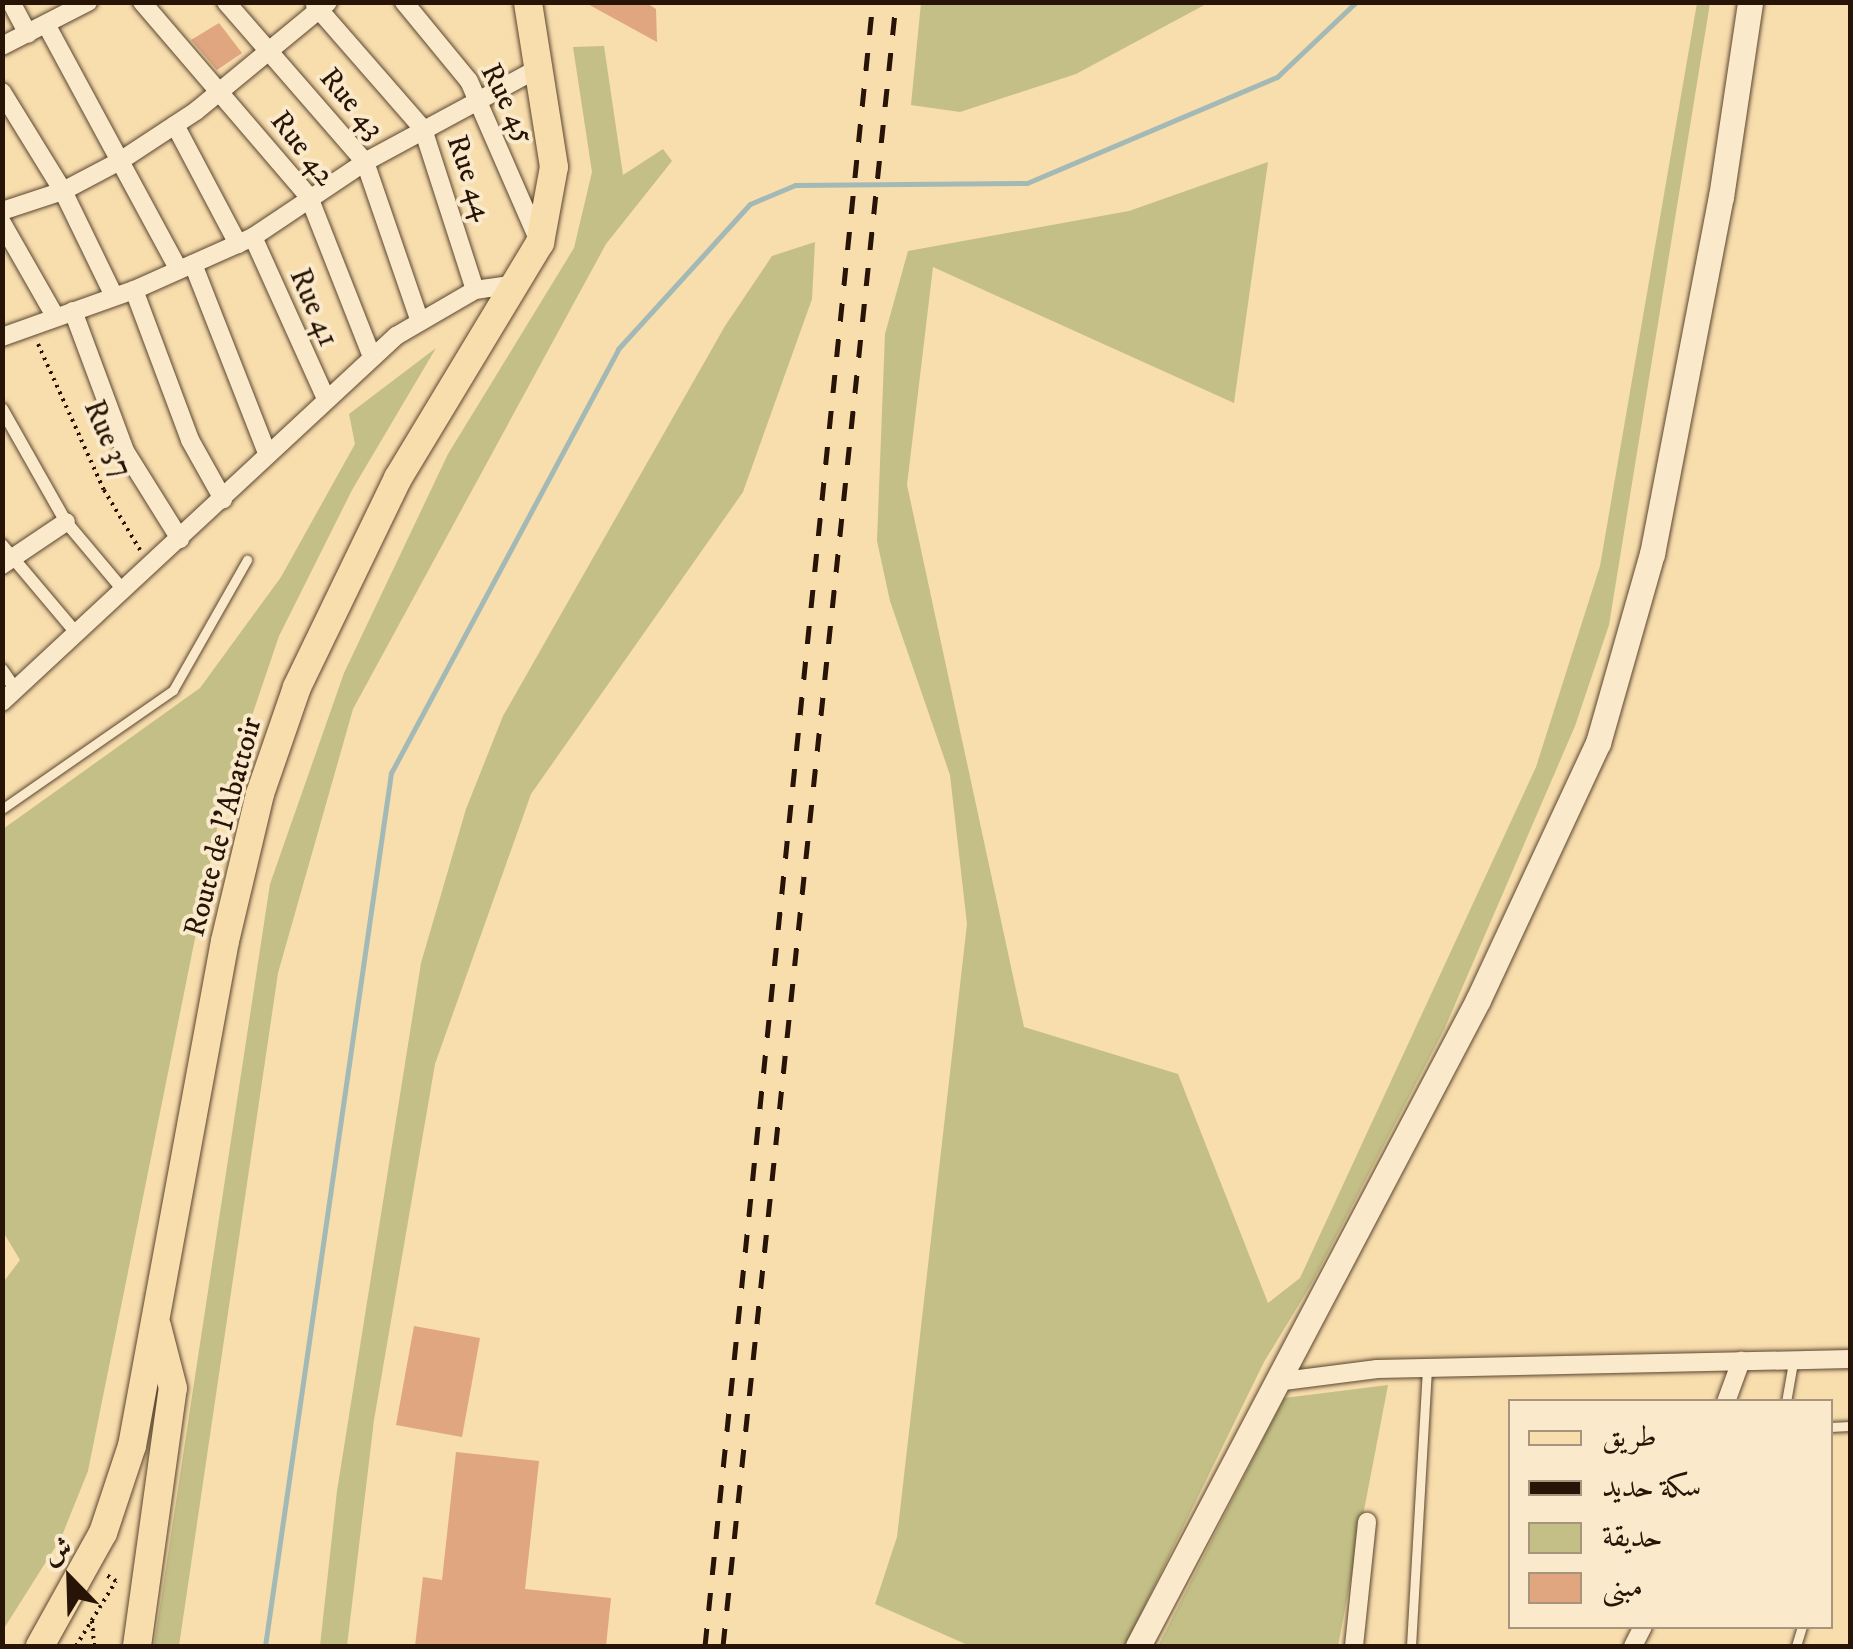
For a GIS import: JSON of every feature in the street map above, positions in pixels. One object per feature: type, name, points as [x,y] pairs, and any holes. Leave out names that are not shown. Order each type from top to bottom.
[{"type":"main road","name":"Route de l’Abattoir","points":[[40,1646],[88,1563],[132,1446],[225,941],[260,794],[337,594],[398,478],[540,243],[554,166],[542,66],[528,2]]},
{"type":"main road","points":[[1138,1646],[1478,1000],[1580,788],[1614,698],[1652,554],[1720,197],[1750,2]]},
{"type":"main road","points":[[137,1646],[174,1388],[157,1326]]},
{"type":"street","points":[[10,2],[28,34]]},
{"type":"street","points":[[2,46],[88,2]]},
{"type":"street","name":"Rue 42","points":[[142,2],[309,197],[372,357]]},
{"type":"street","name":"Rue 43","points":[[226,2],[365,162],[419,319]]},
{"type":"street","name":"Rue 45","points":[[404,2],[480,101],[540,243]]},
{"type":"street","points":[[2,211],[63,191],[120,161],[219,92],[320,5]]},
{"type":"street","name":"Rue 44","points":[[320,5],[423,129],[475,290]]},
{"type":"street","points":[[47,26],[120,161],[186,267],[268,454]]},
{"type":"street","points":[[2,337],[134,290],[246,240],[365,162],[542,66]]},
{"type":"street","points":[[2,92],[63,191],[114,296]]},
{"type":"street","name":"Rue 41","points":[[175,125],[246,240],[326,399]]},
{"type":"street","points":[[2,223],[64,314],[124,451],[180,539]]},
{"type":"street","points":[[2,670],[9,696],[326,399],[419,319],[475,290],[516,284]]},
{"type":"street","points":[[134,290],[190,440],[223,499]]},
{"type":"street","points":[[2,410],[66,522],[123,590]]},
{"type":"street","points":[[66,522],[6,556],[78,634]]},
{"type":"street","points":[[1276,1382],[1427,1368],[1850,1359]]},
{"type":"street","points":[[1727,1399],[1742,1361]]},
{"type":"street","points":[[1354,1646],[1368,1522]]},
{"type":"lane","points":[[2,810],[172,690],[248,560]]},
{"type":"lane","points":[[1787,1399],[1793,1363]]},
{"type":"lane","points":[[1412,1646],[1427,1368]]},
{"type":"path","name":"Rue 37","points":[[29,326],[104,490],[150,565]]},
{"type":"path","points":[[76,1646],[116,1580],[88,1563]]},
{"type":"path","points":[[92,1621],[94,1646]]},
{"type":"green space","points":[[921,2],[1208,3],[1076,74],[960,112],[911,105]]},
{"type":"green space","points":[[1697,3],[1710,3],[1609,625],[1575,726],[1444,1030],[1312,1283],[1264,1362],[1125,1646],[970,1646],[875,1604],[897,1537],[967,924],[950,775],[890,601],[877,541],[885,334],[908,251],[1129,211],[1268,162],[1234,403],[933,267],[907,485],[1024,1027],[1178,1074],[1268,1303],[1300,1278],[1536,767],[1600,566]]},
{"type":"green space","points":[[604,46],[623,175],[663,149],[672,161],[606,244],[353,709],[278,973],[179,1646],[154,1646],[270,884],[344,673],[448,454],[574,248],[592,172],[573,47]]},
{"type":"green space","points":[[815,242],[812,299],[743,492],[531,794],[435,1064],[374,1420],[347,1646],[320,1646],[337,1491],[421,963],[466,809],[503,716],[725,326],[772,256]]},
{"type":"green space","points":[[436,348],[352,490],[279,636],[222,804],[88,1471],[61,1538],[3,1630],[2,1284],[20,1260],[2,1230],[3,829],[200,688],[281,577],[355,444],[349,414]]},
{"type":"green space","points":[[1388,1385],[1338,1646],[1158,1646],[1284,1398]]},
{"type":"building","points":[[584,2],[645,2],[656,9],[657,42]]},
{"type":"building","points":[[219,23],[242,53],[217,70],[191,40]]},
{"type":"building","points":[[414,1326],[480,1338],[462,1437],[396,1425]]},
{"type":"building","points":[[456,1452],[539,1461],[525,1589],[611,1598],[606,1646],[415,1646],[423,1577],[442,1580]]},
{"type":"waterway","points":[[265,1646],[391,773],[618,349],[750,204],[795,185],[1027,183],[1277,77],[1356,2]]},
{"type":"railway","points":[[705,1646],[873,2]]},
{"type":"railway","points":[[723,1646],[896,2]]}]
